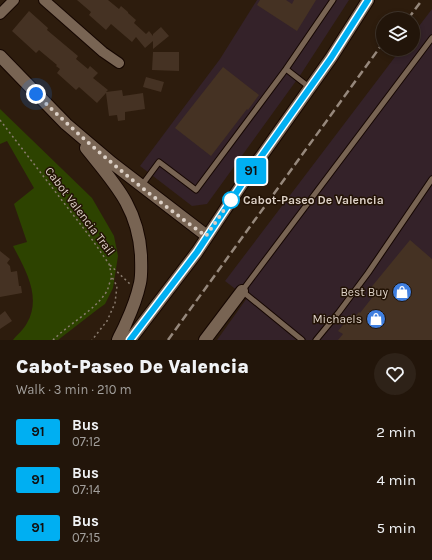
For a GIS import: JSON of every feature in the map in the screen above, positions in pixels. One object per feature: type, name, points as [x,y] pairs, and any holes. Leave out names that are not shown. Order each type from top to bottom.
[{"type":"main road","points":[[130,340],[197,252],[206,236],[335,52],[368,0]]},
{"type":"main road","points":[[0,56],[66,124],[109,175],[121,192],[131,212],[137,228],[140,248],[141,281],[134,306],[118,340]]},
{"type":"main road","points":[[66,124],[112,163],[206,236]]},
{"type":"main road","points":[[206,340],[242,291]]},
{"type":"street","points":[[0,14],[14,0]]},
{"type":"street","points":[[44,0],[103,52],[119,63]]},
{"type":"lane","points":[[141,186],[159,162],[196,190],[286,69],[333,0]]},
{"type":"lane","points":[[302,340],[242,291],[432,38]]},
{"type":"lane","points":[[286,69],[310,88]]},
{"type":"lane","points":[[316,340],[368,273],[432,178]]},
{"type":"path","name":"Cabot Valencia Trail","points":[[0,120],[91,238],[109,264],[112,276],[117,286],[112,311],[107,321],[92,340]]},
{"type":"path","points":[[109,264],[129,284],[139,288]]},
{"type":"path","points":[[53,340],[100,300],[108,289],[112,276]]},
{"type":"shaded area","points":[[257,0],[349,0],[301,74],[207,204],[192,206],[140,166],[220,59]]},
{"type":"shaded area","points":[[432,9],[432,340],[217,340],[247,298],[225,281],[396,56],[420,56],[420,25]]},
{"type":"green space","points":[[0,109],[92,198],[114,236],[118,256],[113,288],[105,304],[58,340],[13,340],[27,323],[33,303],[27,274],[13,246],[27,242],[14,204],[34,188],[7,141],[0,144]]},
{"type":"building","points":[[77,0],[108,0],[119,9],[121,6],[128,12],[136,20],[134,23],[146,34],[149,31],[153,36],[153,34],[161,27],[169,36],[153,49],[153,41],[145,48],[136,37],[132,42],[111,24],[106,30],[89,15],[91,12]]},
{"type":"building","points":[[260,0],[286,0],[292,4],[294,0],[316,0],[297,31],[257,5]]},
{"type":"building","points":[[29,11],[48,28],[47,30],[78,56],[76,59],[88,69],[90,66],[98,73],[93,78],[108,90],[106,92],[122,90],[123,96],[143,93],[145,109],[125,112],[125,120],[118,121],[117,115],[109,116],[106,93],[97,103],[79,87],[76,90],[57,73],[60,69],[56,66],[57,65],[39,50],[36,53],[12,31]]},
{"type":"building","points":[[153,52],[179,52],[179,71],[152,70]]},
{"type":"building","points":[[223,67],[259,95],[211,156],[175,128]]},
{"type":"building","points":[[146,77],[164,82],[161,92],[143,87]]},
{"type":"building","name":"Best Buy","points":[[410,240],[432,259],[432,340],[338,340],[343,334],[338,331],[352,314],[355,317],[359,312],[360,313],[375,294],[369,290]]},
{"type":"building","points":[[0,251],[10,259],[7,263],[10,266],[11,272],[17,271],[19,286],[21,286],[22,293],[0,297]]},
{"type":"building","points":[[5,311],[12,321],[0,329],[0,315]]},
{"type":"railway","points":[[413,12],[422,0]]},
{"type":"railway","points":[[168,340],[376,53]]},
{"type":"bus line","name":"91","points":[[130,340],[197,252],[206,236],[248,175],[331,58],[368,0]]},
{"type":"place","name":"Cabot-Paseo De Valencia","points":[[231,200]]},
{"type":"place","name":"Best Buy","points":[[402,292]]},
{"type":"place","name":"Michaels","points":[[376,319]]},
{"type":"route","points":[[36,94],[66,124],[112,163],[206,236],[232,199],[231,200]]}]
